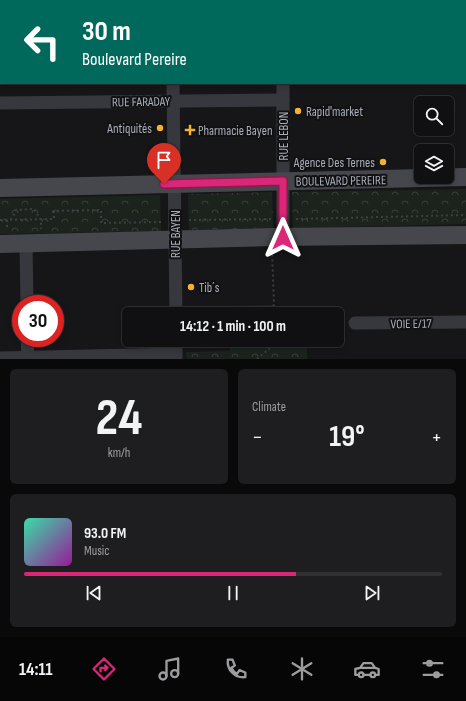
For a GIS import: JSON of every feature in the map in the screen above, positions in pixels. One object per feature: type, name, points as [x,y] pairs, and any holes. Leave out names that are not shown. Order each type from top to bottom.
[{"type":"main road","name":"BOULEVARD PEREIRE","points":[[0,188],[466,177]]},
{"type":"main road","points":[[3,239],[26,243],[175,240],[278,242],[466,235]]},
{"type":"street","name":"RUE BAYEN","points":[[173,84],[176,307]]},
{"type":"street","name":"RUE LEBON","points":[[278,242],[283,181],[283,84]]},
{"type":"street","name":"RUE FARADAY","points":[[0,103],[283,100]]},
{"type":"street","points":[[26,243],[27,295]]},
{"type":"street","name":"VOIE E/17","points":[[355,323],[466,322]]},
{"type":"street","points":[[27,347],[28,357]]},
{"type":"street","points":[[0,358],[176,356]]},
{"type":"path","points":[[11,220],[16,210],[34,209],[41,220],[41,230]]},
{"type":"path","points":[[0,220],[54,219],[54,211],[101,210],[101,223],[164,222]]},
{"type":"path","points":[[292,219],[466,215]]},
{"type":"path","points":[[189,220],[273,219]]},
{"type":"path","points":[[3,239],[7,220]]},
{"type":"path","points":[[272,307],[274,305],[278,242]]},
{"type":"path","points":[[258,359],[270,349],[270,347]]},
{"type":"green space","points":[[466,189],[466,224],[293,228],[292,192]]},
{"type":"green space","points":[[272,192],[273,228],[189,230],[188,194]]},
{"type":"green space","points":[[160,195],[161,231],[0,234],[0,199]]},
{"type":"green space","points":[[274,305],[274,307],[229,307]]},
{"type":"green space","points":[[230,347],[307,347],[307,359],[187,359],[186,352],[230,351]]},
{"type":"place","name":"Rapid'market","points":[[298,111]]},
{"type":"place","name":"Antiquités","points":[[160,128]]},
{"type":"place","name":"Pharmacie Bayen","points":[[190,130]]},
{"type":"place","name":"Agence Des Ternes","points":[[383,162]]},
{"type":"place","name":"Tib´s","points":[[191,287]]},
{"type":"route","points":[[164,184],[283,181],[283,238]]}]
